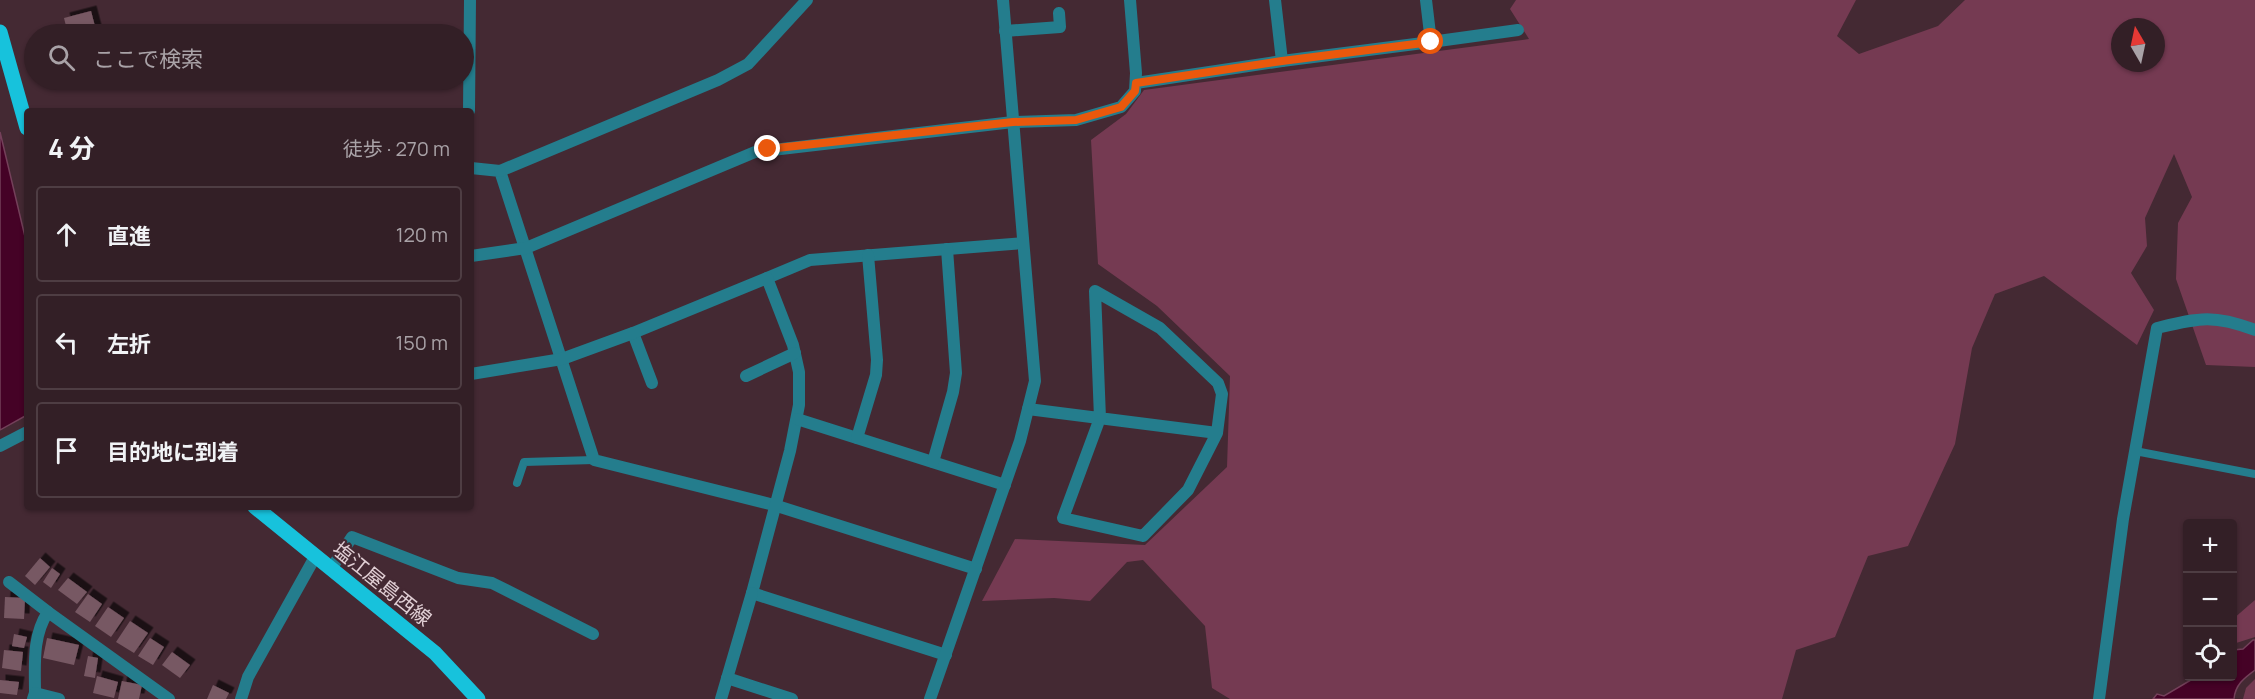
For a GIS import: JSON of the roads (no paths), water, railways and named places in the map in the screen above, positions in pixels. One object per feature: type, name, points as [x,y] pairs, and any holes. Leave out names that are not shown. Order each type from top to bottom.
[{"type":"main road","points":[[0,32],[24,117]]},
{"type":"main road","name":"塩江屋島西線","points":[[259,510],[435,653],[478,699]]},
{"type":"street","points":[[470,0],[470,24]]},
{"type":"street","points":[[474,168],[500,171],[718,80],[748,64],[807,0]]},
{"type":"street","points":[[930,699],[1020,441],[1035,381],[1003,0]]},
{"type":"street","points":[[474,256],[526,248],[755,152],[1013,122],[1076,120],[1121,107],[1135,91],[1136,83],[1130,0]]},
{"type":"street","points":[[1275,0],[1282,61]]},
{"type":"street","points":[[1426,0],[1431,42]]},
{"type":"street","points":[[1005,31],[1060,27],[1059,13]]},
{"type":"street","points":[[1136,83],[1518,30]]},
{"type":"street","points":[[469,90],[469,108]]},
{"type":"street","points":[[500,171],[594,460],[774,505],[976,569]]},
{"type":"street","points":[[474,373],[562,358],[633,333],[810,260],[1023,243]]},
{"type":"street","points":[[933,462],[953,392],[956,373],[947,249]]},
{"type":"street","points":[[857,438],[876,375],[877,360],[868,255]]},
{"type":"street","points":[[721,699],[790,451],[800,405],[799,372],[795,353],[767,278]]},
{"type":"street","points":[[1095,291],[1160,328],[1218,383],[1222,394],[1217,433],[1188,490],[1143,536],[1063,518],[1100,418],[1095,291]]},
{"type":"street","points":[[2099,699],[2135,451],[2157,328],[2196,318],[2222,319],[2255,330]]},
{"type":"street","points":[[633,333],[652,383]]},
{"type":"street","points":[[746,376],[795,353]]},
{"type":"street","points":[[1028,409],[1217,433]]},
{"type":"street","points":[[797,419],[1005,485]]},
{"type":"street","points":[[0,446],[24,434]]},
{"type":"street","points":[[331,569],[352,537],[458,578],[492,583],[593,634]]},
{"type":"street","points":[[241,699],[248,677],[315,557]]},
{"type":"street","points":[[9,582],[169,699]]},
{"type":"street","points":[[752,592],[946,655]]},
{"type":"street","points":[[48,612],[38,626],[34,696],[59,699]]},
{"type":"street","points":[[727,678],[792,699]]},
{"type":"lane","points":[[2135,451],[2255,474]]},
{"type":"lane","points":[[517,483],[524,462],[594,460]]}]
